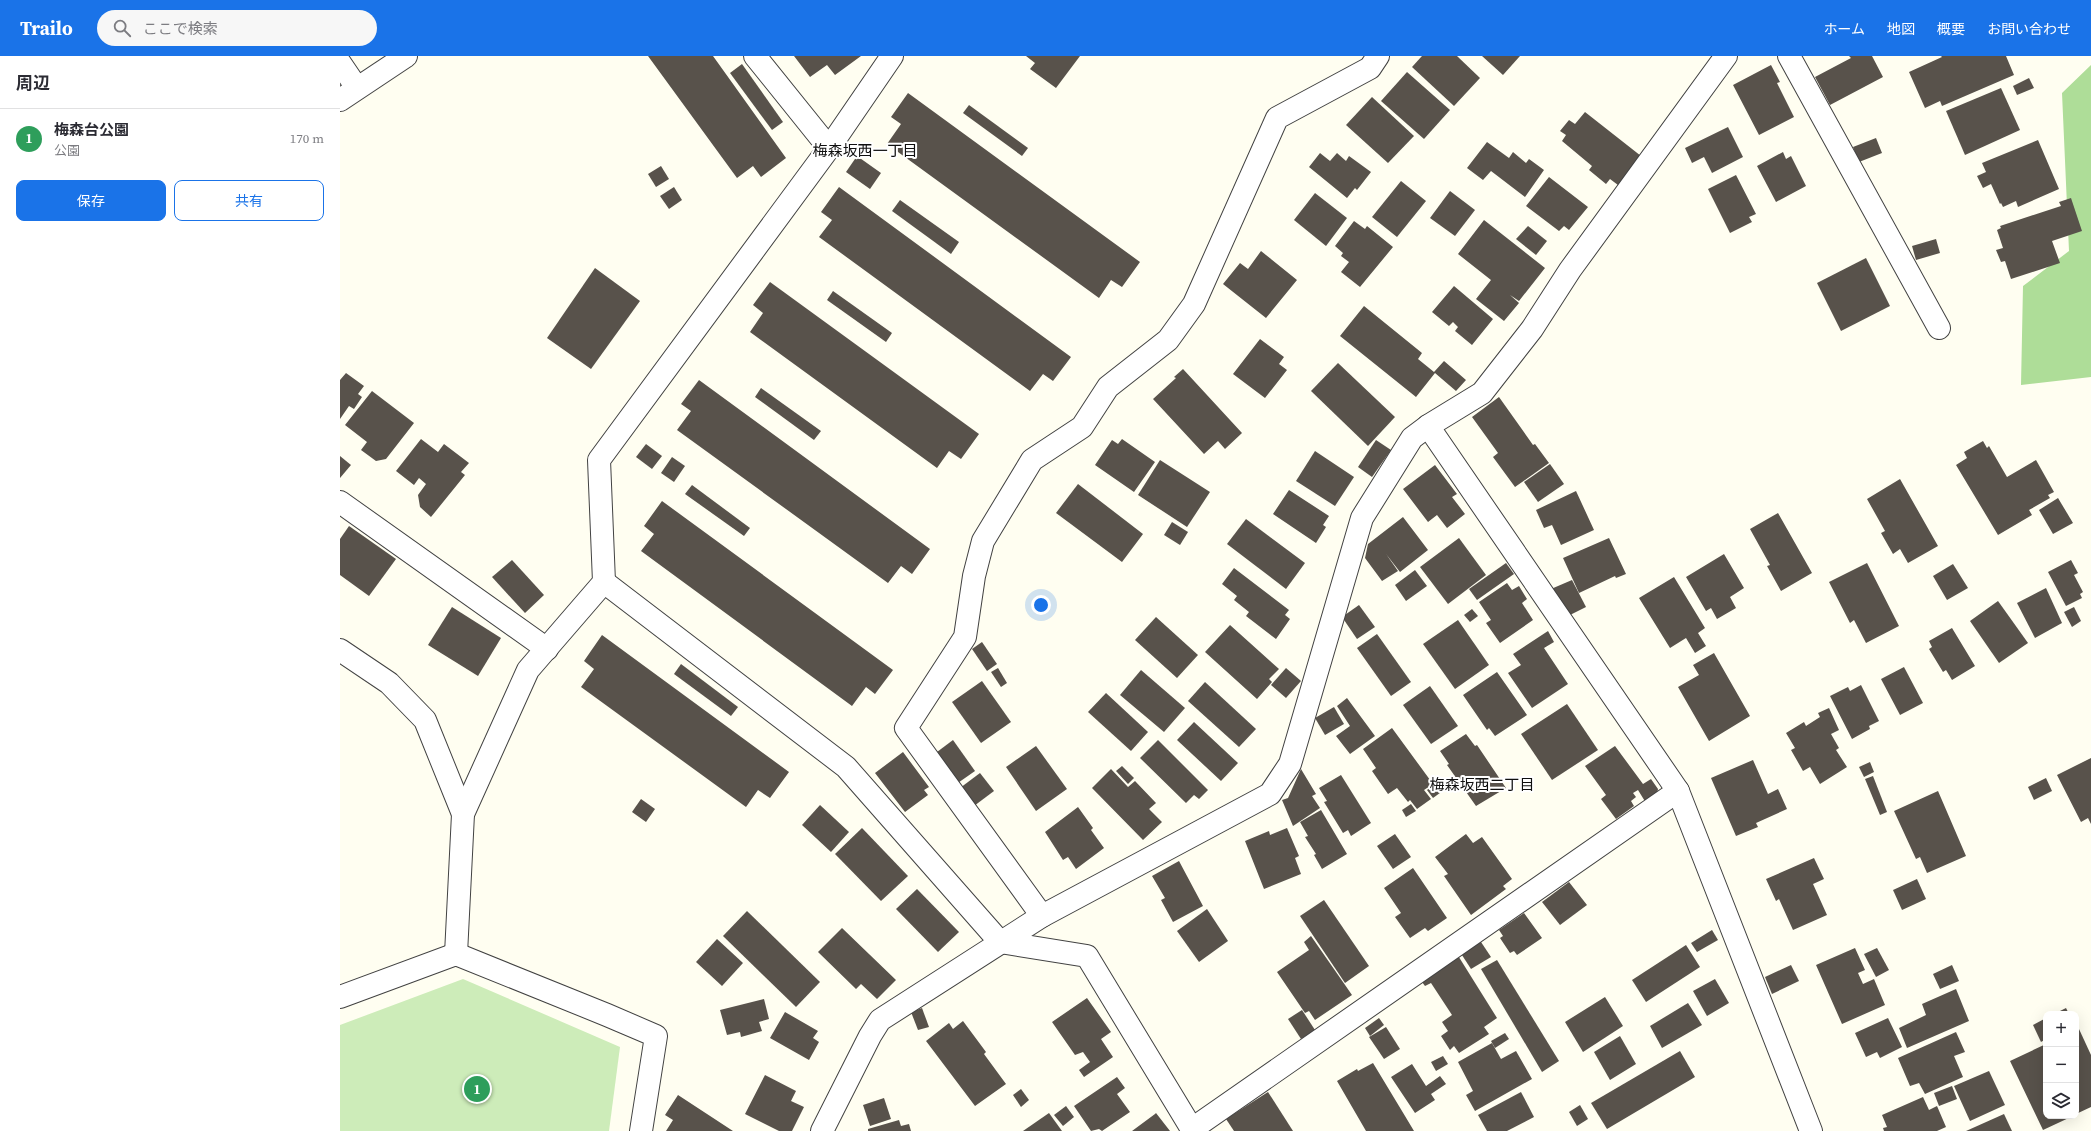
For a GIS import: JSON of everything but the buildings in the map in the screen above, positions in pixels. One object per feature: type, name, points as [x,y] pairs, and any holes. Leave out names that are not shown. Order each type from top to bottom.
[{"type":"street","points":[[340,63],[349,94],[406,56]]},
{"type":"street","points":[[755,56],[829,148]]},
{"type":"street","points":[[456,954],[463,814],[528,670],[604,582],[599,460],[829,148],[892,56]]},
{"type":"street","points":[[1042,916],[906,728],[965,637],[974,576],[983,542],[1032,460],[1082,427],[1108,387],[1163,344],[1194,304],[1277,118],[1370,68],[1378,56]]},
{"type":"street","points":[[822,1131],[870,1036],[880,1020],[1042,916],[1270,794],[1290,764],[1362,518],[1412,438],[1428,426],[1482,392],[1532,329],[1570,270],[1726,56]]},
{"type":"street","points":[[1789,56],[1939,328]]},
{"type":"street","points":[[1428,426],[1678,791],[1811,1131]]},
{"type":"street","points":[[340,502],[547,649]]},
{"type":"street","points":[[604,582],[846,767],[1000,942],[1087,956],[1192,1130],[1678,791]]},
{"type":"street","points":[[340,650],[389,683],[424,720],[463,814]]},
{"type":"street","points":[[340,997],[456,954],[656,1036],[641,1131]]},
{"type":"green space","points":[[2091,65],[2091,377],[2021,385],[2023,286],[2069,251],[2062,93]]},
{"type":"green space","points":[[463,979],[620,1047],[609,1131],[340,1131],[340,1025]]},
{"type":"place","name":"梅森台公園","points":[[477,1089]]},
{"type":"district","name":"梅森坂西一丁目","points":[[865,150]]},
{"type":"district","name":"梅森坂西二丁目","points":[[1482,784]]}]
